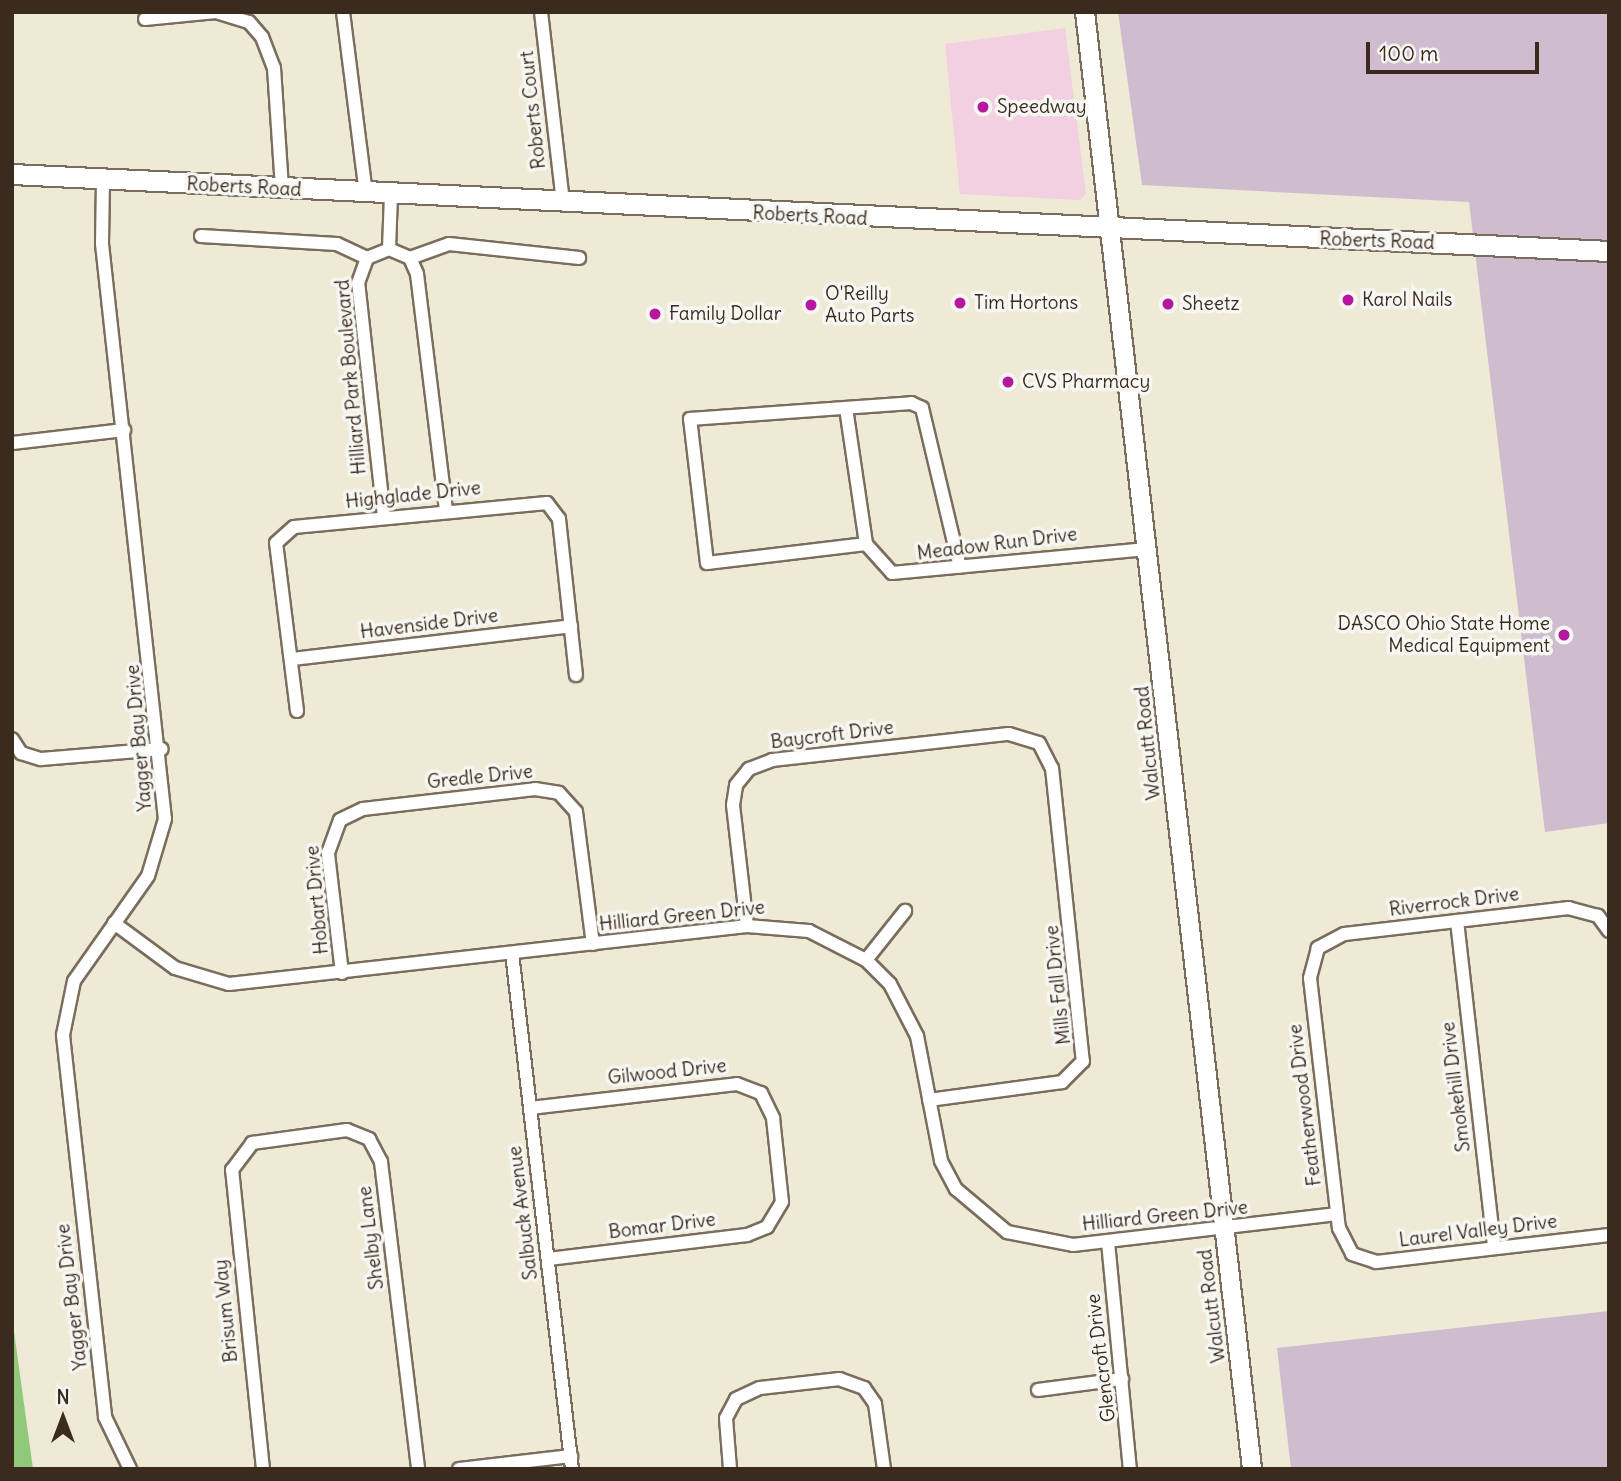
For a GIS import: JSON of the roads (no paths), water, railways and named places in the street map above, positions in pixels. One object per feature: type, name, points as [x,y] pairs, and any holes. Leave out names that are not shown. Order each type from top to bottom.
[{"type":"main road","name":"Roberts Road","points":[[12,174],[1110,230],[1609,251]]},
{"type":"street","points":[[145,19],[216,12],[249,22],[262,37],[274,68],[282,189]]},
{"type":"street","points":[[342,12],[366,194]]},
{"type":"street","name":"Roberts Court","points":[[541,12],[563,203]]},
{"type":"street","name":"Walcutt Road","points":[[1085,12],[1252,1469]]},
{"type":"street","name":"Yagger Bay Drive","points":[[103,180],[102,243],[162,749],[159,849],[114,923],[74,981],[63,1062],[105,1417],[130,1469]]},
{"type":"street","points":[[391,195],[389,249],[410,258],[417,274],[446,511]]},
{"type":"street","points":[[201,236],[337,243],[367,258]]},
{"type":"street","points":[[410,258],[449,243],[484,252],[579,258]]},
{"type":"street","name":"Hilliard Park Boulevard","points":[[384,517],[358,283],[367,258],[389,249]]},
{"type":"street","points":[[846,408],[866,544],[707,563],[690,419],[911,403],[922,408],[960,567]]},
{"type":"street","points":[[12,443],[124,430]]},
{"type":"street","name":"Highglade Drive","points":[[292,659],[276,543],[293,527],[537,501],[559,519],[570,626]]},
{"type":"street","name":"Meadow Run Drive","points":[[866,544],[892,573],[1147,549]]},
{"type":"street","points":[[570,626],[576,675]]},
{"type":"street","name":"Havenside Drive","points":[[292,659],[570,626]]},
{"type":"street","points":[[292,659],[297,711]]},
{"type":"street","name":"Baycroft Drive","points":[[747,926],[733,805],[736,785],[749,769],[772,760],[1009,734],[1039,743]]},
{"type":"street","points":[[12,739],[21,752],[51,760],[162,749]]},
{"type":"street","name":"Mills Fall Drive","points":[[929,1100],[1062,1082],[1083,1060],[1052,768],[1039,743]]},
{"type":"street","name":"Gredle Drive","points":[[335,825],[363,809],[536,789],[559,793],[579,824],[593,944]]},
{"type":"street","name":"Hobart Drive","points":[[335,825],[328,853],[342,973]]},
{"type":"street","name":"Riverrock Drive","points":[[1318,948],[1344,934],[1569,908],[1598,916],[1609,930]]},
{"type":"street","points":[[866,960],[905,911]]},
{"type":"street","name":"Smokehill Drive","points":[[1457,921],[1494,1248]]},
{"type":"street","name":"Hilliard Green Drive","points":[[114,923],[175,968],[200,978],[258,983],[747,926],[809,931],[866,960],[907,1010],[941,1161],[979,1212],[1007,1232],[1042,1242],[1108,1242],[1337,1214]]},
{"type":"street","name":"Featherwood Drive","points":[[1318,948],[1310,978],[1337,1214],[1343,1246],[1352,1255]]},
{"type":"street","name":"Salbuck Avenue","points":[[512,953],[572,1462]]},
{"type":"street","name":"Gilwood Drive","points":[[530,1108],[750,1086],[769,1102],[773,1118],[782,1191],[775,1218]]},
{"type":"street","name":"Shelby Lane","points":[[241,1151],[266,1139],[347,1130],[376,1149],[418,1469]]},
{"type":"street","name":"Brisum Way","points":[[241,1151],[231,1182],[263,1469]]},
{"type":"street","name":"Bomar Drive","points":[[548,1259],[747,1235],[775,1218]]},
{"type":"street","name":"Laurel Valley Drive","points":[[1352,1255],[1376,1262],[1609,1235]]},
{"type":"street","name":"Glencroft Drive","points":[[1108,1242],[1130,1469]]},
{"type":"street","points":[[730,1469],[726,1418],[732,1404],[760,1388],[839,1379],[857,1384],[875,1404],[884,1469]]},
{"type":"street","points":[[1038,1390],[1122,1379]]},
{"type":"street","points":[[459,1469],[572,1462]]},
{"type":"place","name":"Speedway","points":[[983,107]]},
{"type":"place","name":"Karol Nails","points":[[1348,300]]},
{"type":"place","name":"Tim Hortons","points":[[960,303]]},
{"type":"place","name":"Sheetz","points":[[1168,304]]},
{"type":"place","name":"O'Reilly Auto Parts","points":[[811,305]]},
{"type":"place","name":"Family Dollar","points":[[655,314]]},
{"type":"place","name":"CVS Pharmacy","points":[[1008,382]]},
{"type":"place","name":"DASCO Ohio State Home Medical Equipment","points":[[1564,635]]}]
